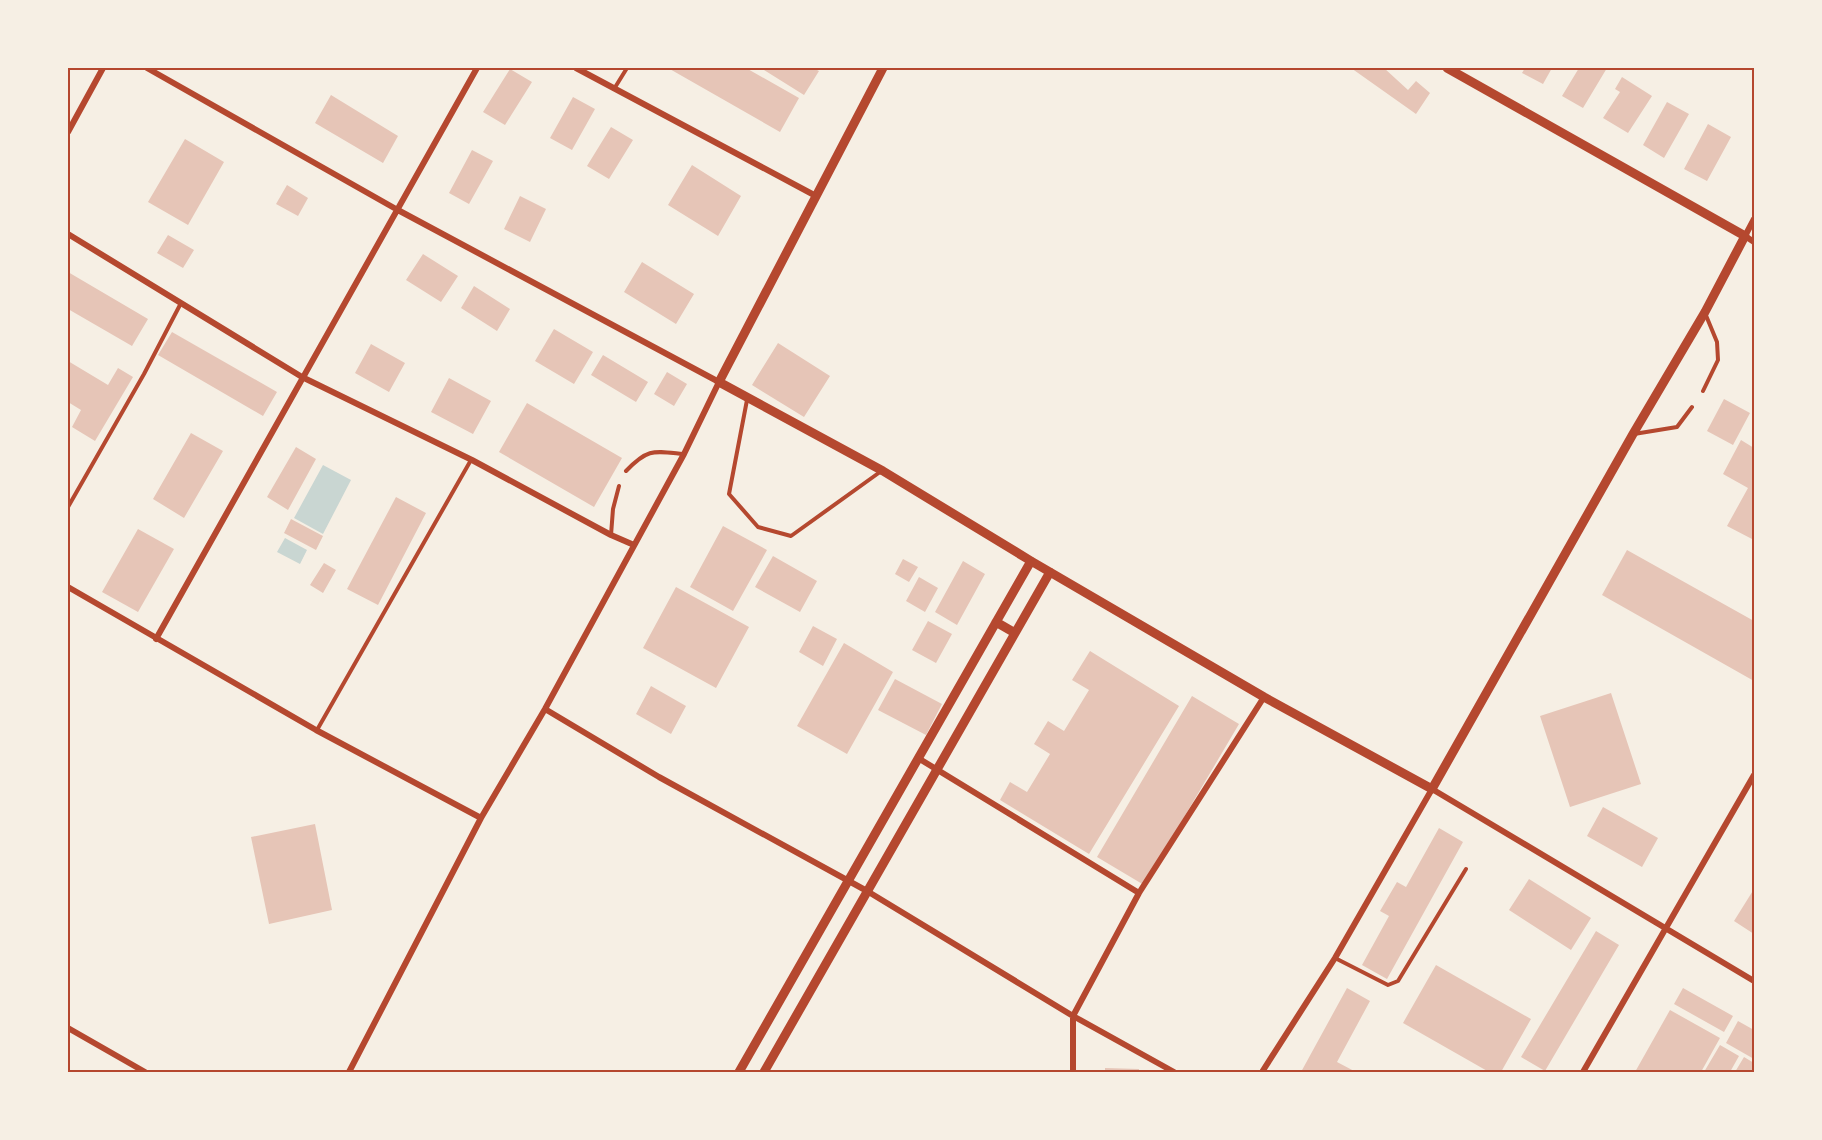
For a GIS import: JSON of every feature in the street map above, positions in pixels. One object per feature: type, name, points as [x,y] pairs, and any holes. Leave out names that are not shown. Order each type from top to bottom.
[{"type":"street","points":[[68,132],[103,68]]},
{"type":"street","points":[[147,68],[396,209],[883,471],[1031,561],[1264,697],[1432,789],[1755,981]]},
{"type":"street","points":[[156,639],[477,68]]},
{"type":"street","points":[[576,68],[816,196]]},
{"type":"street","points":[[350,1072],[481,818],[545,709],[684,454],[719,382],[883,68]]},
{"type":"street","points":[[1447,68],[1755,242]]},
{"type":"street","points":[[1262,1072],[1335,958],[1633,434],[1705,312],[1755,219]]},
{"type":"street","points":[[68,234],[302,377],[472,460],[611,536],[634,545]]},
{"type":"street","points":[[739,1072],[1031,561]]},
{"type":"street","points":[[764,1072],[1050,572]]},
{"type":"street","points":[[68,587],[316,730],[481,818]]},
{"type":"street","points":[[996,622],[1015,633]]},
{"type":"street","points":[[1072,1072],[1073,1016],[1139,893],[1264,697]]},
{"type":"street","points":[[545,709],[659,777],[867,891],[1073,1016],[1174,1072]]},
{"type":"street","points":[[918,758],[1139,893]]},
{"type":"street","points":[[1583,1072],[1755,775]]},
{"type":"street","points":[[68,1028],[145,1072]]},
{"type":"lane","points":[[614,89],[627,68]]},
{"type":"lane","points":[[68,507],[144,374],[181,302]]},
{"type":"lane","points":[[1703,390],[1718,360],[1717,342],[1705,312]]},
{"type":"lane","points":[[748,399],[729,494],[759,527],[791,536],[883,471]]},
{"type":"lane","points":[[1633,434],[1677,427],[1692,407]]},
{"type":"lane","points":[[626,471],[640,457],[656,452],[684,454]]},
{"type":"lane","points":[[316,730],[472,460]]},
{"type":"lane","points":[[611,536],[614,509],[620,486]]},
{"type":"lane","points":[[68,493],[74,496]]},
{"type":"lane","points":[[1335,958],[1388,985],[1398,981],[1466,869]]},
{"type":"shaded area","points":[[323,465],[351,480],[323,534],[294,518]]},
{"type":"shaded area","points":[[285,538],[307,550],[300,564],[277,552]]},
{"type":"building","points":[[668,68],[746,68],[799,98],[780,132]]},
{"type":"building","points":[[761,68],[813,68],[819,71],[804,95]]},
{"type":"building","points":[[1351,68],[1384,68],[1408,90],[1416,81],[1430,93],[1416,114]]},
{"type":"building","points":[[1525,68],[1552,68],[1543,84],[1522,73]]},
{"type":"building","points":[[1579,68],[1607,68],[1583,108],[1562,96]]},
{"type":"building","points":[[510,69],[532,82],[505,125],[483,112]]},
{"type":"building","points":[[1622,77],[1652,96],[1628,133],[1603,118],[1620,92],[1615,89]]},
{"type":"building","points":[[331,95],[398,136],[383,163],[315,123]]},
{"type":"building","points":[[573,97],[595,109],[572,150],[550,138]]},
{"type":"building","points":[[1667,102],[1689,114],[1664,158],[1643,145]]},
{"type":"building","points":[[1708,124],[1731,137],[1707,181],[1684,169]]},
{"type":"building","points":[[611,127],[633,140],[609,179],[587,166]]},
{"type":"building","points":[[185,139],[224,162],[188,225],[148,202]]},
{"type":"building","points":[[472,150],[493,161],[469,204],[449,193]]},
{"type":"building","points":[[692,165],[741,196],[718,236],[668,205]]},
{"type":"building","points":[[287,185],[308,198],[298,216],[276,204]]},
{"type":"building","points":[[520,196],[546,209],[530,242],[504,229]]},
{"type":"building","points":[[168,235],[194,250],[183,268],[157,253]]},
{"type":"building","points":[[423,254],[458,276],[441,302],[406,280]]},
{"type":"building","points":[[642,262],[694,294],[676,324],[624,292]]},
{"type":"building","points":[[68,272],[148,319],[132,346],[68,309]]},
{"type":"building","points":[[474,286],[510,309],[497,331],[461,308]]},
{"type":"building","points":[[554,329],[593,352],[574,384],[535,361]]},
{"type":"building","points":[[172,332],[277,392],[263,416],[158,355]]},
{"type":"building","points":[[778,343],[830,376],[804,417],[752,385]]},
{"type":"building","points":[[371,344],[405,363],[389,392],[355,373]]},
{"type":"building","points":[[603,355],[648,382],[636,402],[591,375]]},
{"type":"building","points":[[68,361],[108,385],[118,368],[133,377],[95,441],[72,427],[81,410],[68,402]]},
{"type":"building","points":[[667,372],[687,384],[674,406],[654,394]]},
{"type":"building","points":[[449,378],[491,401],[473,434],[431,412]]},
{"type":"building","points":[[1724,399],[1750,413],[1733,445],[1707,431]]},
{"type":"building","points":[[527,403],[622,458],[594,507],[499,452]]},
{"type":"building","points":[[191,433],[223,451],[184,518],[153,499]]},
{"type":"building","points":[[1741,440],[1754,448],[1754,534],[1752,539],[1727,526],[1748,488],[1723,474]]},
{"type":"building","points":[[296,447],[316,459],[288,510],[267,497]]},
{"type":"building","points":[[396,497],[426,513],[378,605],[347,589]]},
{"type":"building","points":[[291,519],[323,536],[316,550],[284,533]]},
{"type":"building","points":[[723,526],[767,550],[733,611],[690,587]]},
{"type":"building","points":[[138,529],[174,549],[138,612],[102,592]]},
{"type":"building","points":[[1627,550],[1754,621],[1754,681],[1602,595]]},
{"type":"building","points":[[773,556],[817,581],[800,612],[755,587]]},
{"type":"building","points":[[903,559],[918,567],[909,582],[895,574]]},
{"type":"building","points":[[963,561],[985,574],[957,625],[935,612]]},
{"type":"building","points":[[324,563],[336,570],[323,593],[310,585]]},
{"type":"building","points":[[919,577],[938,588],[925,612],[906,601]]},
{"type":"building","points":[[676,587],[749,627],[716,688],[643,648]]},
{"type":"building","points":[[928,621],[952,634],[936,663],[912,650]]},
{"type":"building","points":[[813,626],[837,639],[823,666],[799,652]]},
{"type":"building","points":[[844,643],[893,672],[847,754],[797,726]]},
{"type":"building","points":[[1090,651],[1179,706],[1089,854],[1000,800],[1010,782],[1027,792],[1050,754],[1034,744],[1048,721],[1064,731],[1089,690],[1072,680]]},
{"type":"building","points":[[895,679],[942,704],[926,735],[878,710]]},
{"type":"building","points":[[651,686],[686,706],[671,734],[636,714]]},
{"type":"building","points":[[1611,693],[1641,784],[1570,807],[1540,716]]},
{"type":"building","points":[[1192,696],[1239,724],[1144,885],[1097,857]]},
{"type":"building","points":[[1603,807],[1658,838],[1642,867],[1587,836]]},
{"type":"building","points":[[315,824],[332,910],[269,924],[251,837]]},
{"type":"building","points":[[1439,828],[1463,842],[1387,979],[1362,965],[1389,916],[1380,911],[1397,882],[1406,887]]},
{"type":"building","points":[[1529,879],[1591,918],[1571,950],[1509,910]]},
{"type":"building","points":[[1754,889],[1754,934],[1734,921]]},
{"type":"building","points":[[1596,931],[1619,945],[1545,1071],[1521,1057]]},
{"type":"building","points":[[1436,965],[1531,1019],[1501,1072],[1489,1072],[1403,1023]]},
{"type":"building","points":[[1347,988],[1370,1001],[1337,1062],[1356,1072],[1301,1072]]},
{"type":"building","points":[[1683,988],[1733,1016],[1724,1032],[1674,1004]]},
{"type":"building","points":[[1670,1010],[1720,1038],[1701,1072],[1635,1072]]},
{"type":"building","points":[[1738,1021],[1754,1030],[1754,1059],[1726,1043]]},
{"type":"building","points":[[1720,1045],[1739,1056],[1730,1072],[1704,1072]]},
{"type":"building","points":[[1744,1057],[1754,1063],[1754,1072],[1735,1072]]},
{"type":"building","points":[[1105,1068],[1139,1069],[1139,1072],[1105,1072]]}]
